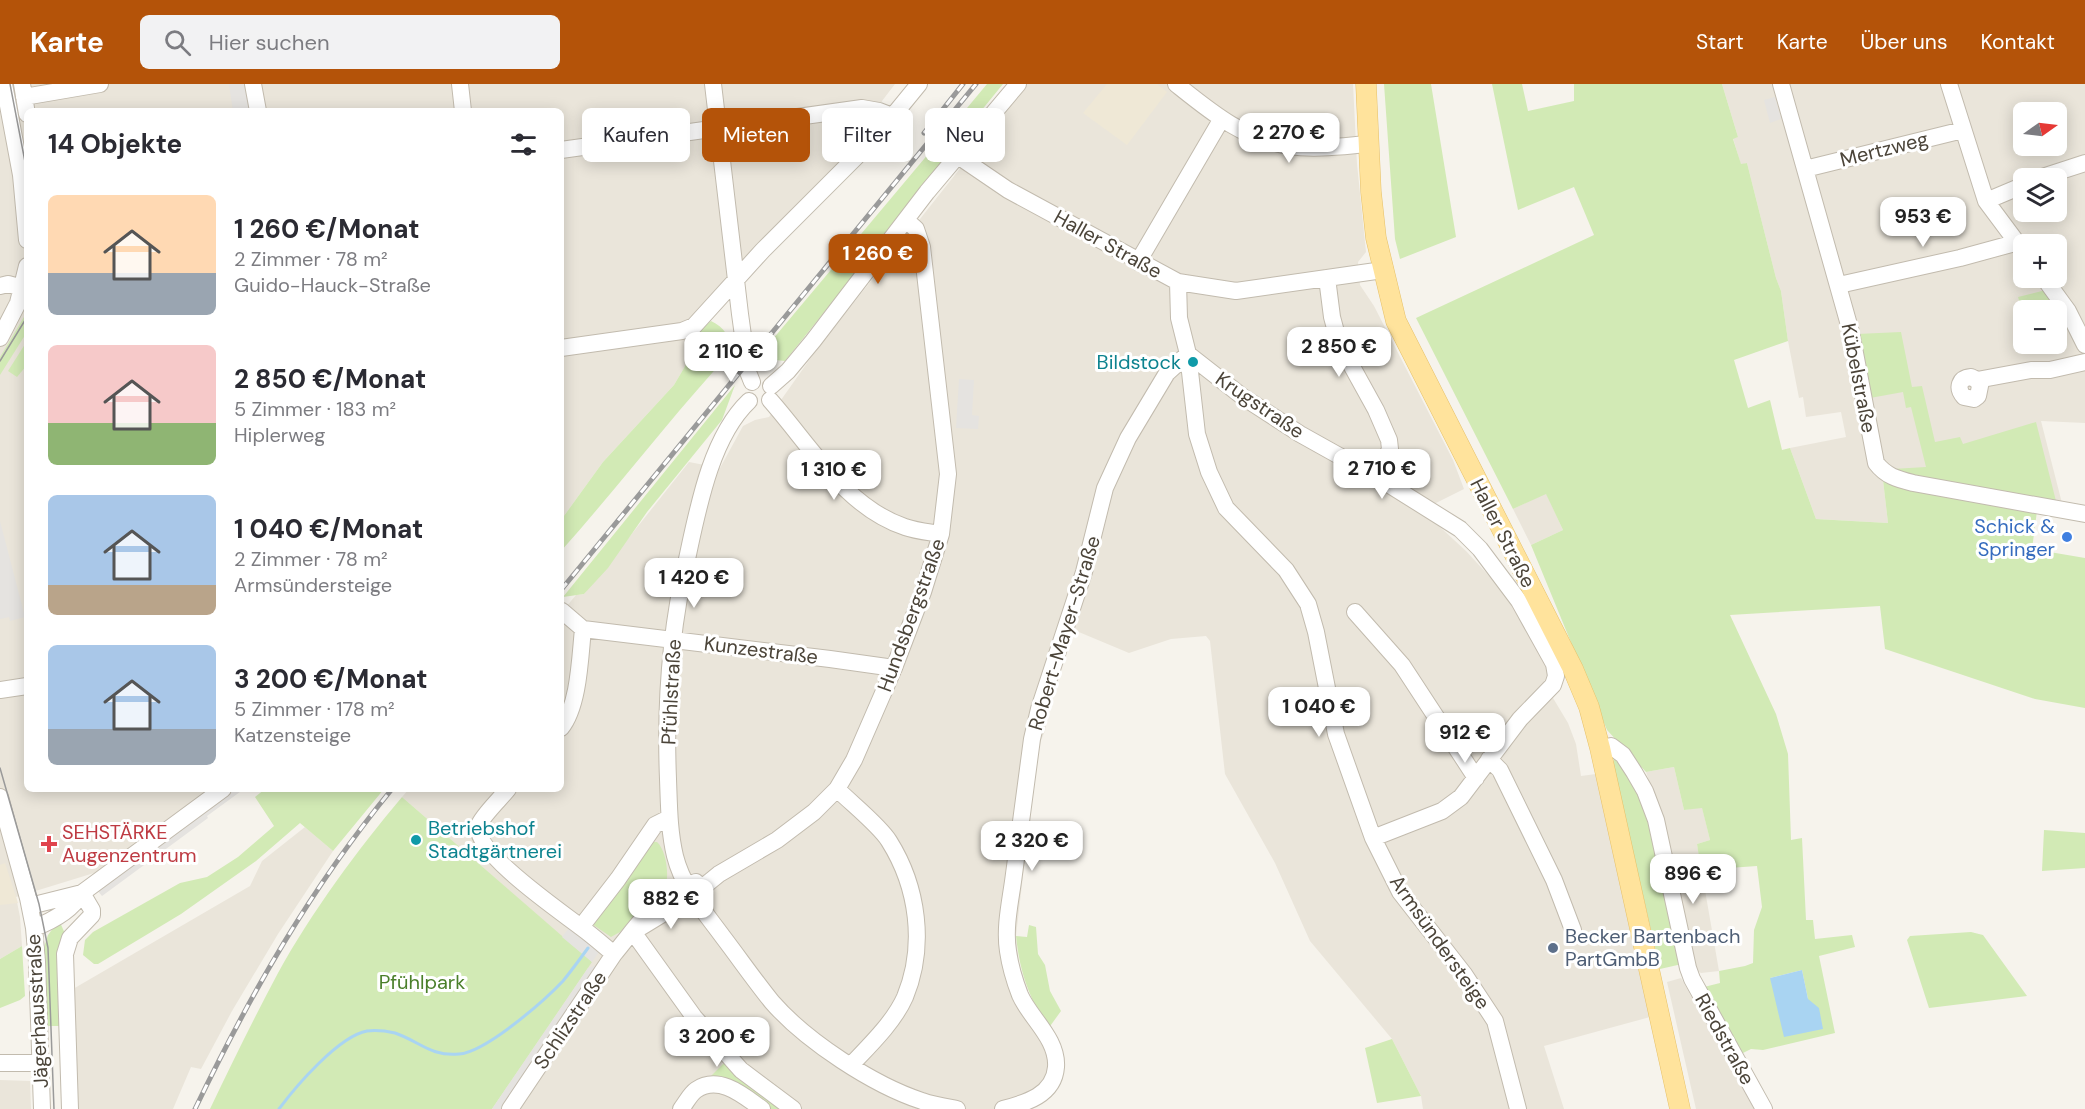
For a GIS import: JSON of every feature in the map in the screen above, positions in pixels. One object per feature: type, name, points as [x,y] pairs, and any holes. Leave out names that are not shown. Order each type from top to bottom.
[{"type":"main road","points":[[1366,84],[1368,144],[1376,238],[1383,270]]},
{"type":"main road","name":"Haller Straße","points":[[1383,270],[1396,321],[1573,669],[1589,707],[1600,747],[1680,1109]]},
{"type":"street","points":[[4,84],[21,175],[24,208]]},
{"type":"street","points":[[26,108],[23,91],[100,84]]},
{"type":"street","points":[[253,84],[257,108]]},
{"type":"street","points":[[460,84],[463,108]]},
{"type":"street","points":[[713,84],[716,108]]},
{"type":"street","points":[[899,108],[919,84]]},
{"type":"street","points":[[998,108],[1018,84]]},
{"type":"street","name":"Kübelstraße","points":[[1781,84],[1839,285],[1851,332],[1876,463],[1882,472],[1913,483],[2085,514]]},
{"type":"street","points":[[1949,84],[1986,201],[2013,239]]},
{"type":"street","points":[[1180,85],[1221,120],[1265,141],[1291,147],[1368,144]]},
{"type":"street","points":[[1138,262],[1221,120]]},
{"type":"street","points":[[564,150],[702,130]]},
{"type":"street","name":"Mertzweg","points":[[1804,169],[1963,130]]},
{"type":"street","points":[[723,162],[748,372],[752,382]]},
{"type":"street","points":[[564,348],[691,328],[699,322],[736,278],[851,162]]},
{"type":"street","points":[[941,534],[905,527],[880,515],[856,499],[831,474],[771,393],[765,380],[752,382],[747,389],[749,401],[760,406],[771,393],[788,371],[801,356],[953,162]]},
{"type":"street","name":"Haller Straße","points":[[967,162],[1008,190],[1178,282],[1236,291],[1383,270]]},
{"type":"street","points":[[2067,169],[2085,163]]},
{"type":"street","points":[[1986,201],[2013,190]]},
{"type":"street","name":"Hundsbergstraße","points":[[689,891],[777,840],[814,812],[837,789],[854,760],[894,668],[923,592],[941,534],[948,474],[922,247],[915,229],[906,220]]},
{"type":"street","points":[[1839,285],[2013,248]]},
{"type":"street","points":[[1327,278],[1332,317],[1339,343],[1376,410],[1389,440],[1390,449],[1377,477]]},
{"type":"street","points":[[0,338],[14,313],[24,282]]},
{"type":"street","name":"Armsündersteige","points":[[1178,282],[1179,318],[1188,354],[1197,434],[1209,472],[1226,508],[1286,570],[1308,604],[1316,632],[1336,734],[1373,838],[1400,892],[1464,974],[1495,1021],[1518,1109]]},
{"type":"street","points":[[0,286],[8,284],[23,288]]},
{"type":"street","points":[[2051,288],[2068,311],[2085,345]]},
{"type":"street","name":"Krugstraße","points":[[1188,354],[1243,397],[1300,434],[1377,477],[1460,529],[1480,549],[1519,601],[1554,664],[1556,676],[1550,689],[1520,719],[1489,759]]},
{"type":"street","name":"Robert-Mayer-Straße","points":[[1003,1109],[1038,1097],[1048,1088],[1056,1066],[1055,1055],[1046,1034],[1021,996],[1008,951],[1008,916],[1032,739],[1039,710],[1084,572],[1105,488],[1128,438],[1167,373],[1188,354]]},
{"type":"street","points":[[1977,380],[2031,370],[2050,370],[2085,362]]},
{"type":"street","name":"Pfühlstraße","points":[[689,891],[675,855],[669,818],[668,714],[673,640],[684,569],[709,474],[732,421],[749,401]]},
{"type":"street","points":[[1355,612],[1402,665],[1476,778]]},
{"type":"street","points":[[564,613],[583,629],[575,693],[564,723]]},
{"type":"street","name":"Kunzestraße","points":[[583,629],[894,668]]},
{"type":"street","points":[[0,690],[24,686]]},
{"type":"street","name":"Riedstraße","points":[[1600,747],[1611,746],[1623,755],[1645,791],[1656,820],[1688,969],[1698,992],[1764,1109]]},
{"type":"street","points":[[1373,838],[1442,811],[1461,797],[1489,759],[1500,770],[1554,880],[1573,930]]},
{"type":"street","points":[[837,789],[888,839],[904,870],[914,900],[917,935],[915,958],[902,1003],[876,1040],[851,1065]]},
{"type":"street","points":[[32,916],[60,914],[77,901],[82,893],[219,792]]},
{"type":"street","points":[[505,792],[480,822],[478,829],[480,836],[504,865],[532,892],[614,954]]},
{"type":"street","name":"Jägerhausstraße","points":[[0,797],[32,916],[42,1109]]},
{"type":"street","points":[[581,927],[655,825],[669,818]]},
{"type":"street","points":[[689,891],[773,1003],[816,1042],[900,1093],[924,1102],[957,1109]]},
{"type":"street","name":"Schlizstraße","points":[[510,1109],[614,954],[638,924],[652,907],[671,893],[689,891]]},
{"type":"street","name":"Jägerhausstraße","points":[[70,1109],[65,954],[70,938],[92,915],[92,910],[82,893]]},
{"type":"street","points":[[633,933],[694,1017],[741,1070],[792,1109]]},
{"type":"street","points":[[0,1063],[40,1063]]},
{"type":"street","points":[[681,1109],[698,1089],[708,1085],[718,1085],[728,1087],[762,1109]]},
{"type":"shaded area","points":[[0,84],[895,84],[882,101],[881,108],[822,108],[822,162],[845,162],[692,336],[691,356],[674,385],[603,462],[564,516],[564,108],[24,108],[24,792],[210,792],[107,869],[16,897],[22,946],[0,959]]},
{"type":"shaded area","points":[[229,84],[247,84],[250,108],[233,108]]},
{"type":"shaded area","points":[[1027,84],[1353,84],[1357,164],[1366,252],[1358,262],[1360,285],[1374,306],[1453,460],[1464,489],[1434,504],[1427,515],[1466,551],[1502,590],[1518,612],[1548,664],[1548,673],[1544,683],[1568,723],[1576,744],[1581,776],[1596,774],[1650,1017],[1544,1046],[1564,1109],[1423,1109],[1421,1096],[1392,1039],[1310,941],[1275,863],[1225,774],[1210,641],[1206,636],[1171,639],[1129,653],[1074,630],[1053,685],[1045,731],[1038,747],[1016,936],[1019,964],[1029,994],[1039,1013],[1055,1089],[1040,1105],[1028,1109],[492,1109],[591,962],[402,797],[406,792],[564,792],[564,609],[576,595],[584,594],[689,462],[720,468],[743,426],[769,417],[817,349],[965,162],[1005,162],[1005,112]]},
{"type":"shaded area","points":[[1107,84],[1157,84],[1167,92],[1127,145],[1083,113]]},
{"type":"shaded area","points":[[1722,84],[2085,84],[2085,423],[2041,421],[2065,515],[1883,480],[1888,523],[1816,519],[1790,448],[1846,437],[1841,412],[1806,417],[1803,397],[1799,398],[1781,291],[1747,163],[1741,165],[1733,138],[1738,137]]},
{"type":"shaded area","points":[[1775,97],[1781,119],[1770,123],[1764,100]]},
{"type":"shaded area","points":[[959,379],[974,380],[972,415],[979,416],[978,429],[956,428]]},
{"type":"shaded area","points":[[1546,493],[1563,530],[1531,545],[1513,509]]},
{"type":"shaded area","points":[[0,521],[24,617],[10,621],[9,617],[0,619]]},
{"type":"shaded area","points":[[1674,767],[1684,810],[1702,807],[1710,840],[1697,844],[1719,971],[1701,973],[1694,969],[1661,817],[1646,772]]},
{"type":"shaded area","points":[[228,792],[240,792],[102,896],[97,890]]},
{"type":"shaded area","points":[[305,827],[333,851],[278,934],[232,1011],[201,1069],[191,1067],[173,1109],[74,1109],[73,989],[250,886],[262,861]]},
{"type":"shaded area","points":[[5,863],[18,903],[0,905],[0,865]]},
{"type":"shaded area","points":[[569,928],[599,952],[592,962],[562,937]]},
{"type":"shaded area","points":[[601,964],[505,1109],[492,1109],[588,968]]},
{"type":"shaded area","points":[[1681,978],[1754,1109],[1696,1109],[1667,982]]},
{"type":"shaded area","points":[[0,1080],[30,1081],[31,1109],[0,1109]]},
{"type":"green space","points":[[987,84],[1003,84],[983,108],[967,108]]},
{"type":"green space","points":[[1384,84],[1431,84],[1456,237],[1400,259],[1395,239]]},
{"type":"green space","points":[[1492,84],[1522,84],[1528,111],[1574,101],[1574,84],[1722,84],[1738,137],[1733,139],[1741,164],[1747,163],[1781,291],[1788,341],[1734,360],[1748,408],[1770,400],[1782,450],[1790,448],[1816,519],[1888,523],[1883,480],[2037,511],[2032,549],[2085,558],[2085,708],[2035,699],[1885,649],[1880,606],[1730,615],[1776,714],[1788,754],[1791,840],[1802,838],[1806,920],[1813,920],[1815,939],[1852,935],[1855,947],[1819,956],[1835,1033],[1763,1050],[1751,1049],[1741,1054],[1700,988],[1720,983],[1719,971],[1753,963],[1754,930],[1762,907],[1757,866],[1701,870],[1697,844],[1710,840],[1702,808],[1684,810],[1674,767],[1646,772],[1607,730],[1531,545],[1563,530],[1546,494],[1513,509],[1416,318],[1594,235],[1574,187],[1518,210]],"holes":[[[1802,970],[1808,999],[1770,978]]]},
{"type":"green space","points":[[925,158],[925,162],[945,162],[785,361],[757,358]]},
{"type":"green space","points":[[2046,290],[2052,300],[2019,300],[2018,297]]},
{"type":"green space","points":[[24,317],[24,337],[0,375],[0,357]]},
{"type":"green space","points":[[711,321],[726,333],[731,352],[564,548],[564,516],[603,462],[674,385],[691,356],[692,336]]},
{"type":"green space","points":[[1901,332],[1912,387],[1922,386],[1935,442],[1960,437],[1963,444],[2036,422],[2057,505],[1915,477],[1903,477],[1887,472],[1878,455],[1892,469],[1926,467],[1911,407],[1906,408],[1903,392],[1870,398],[1857,334]]},
{"type":"green space","points":[[24,346],[24,369],[17,377],[8,371]]},
{"type":"green space","points":[[735,385],[722,420],[647,512],[608,568],[584,594],[564,596]]},
{"type":"green space","points":[[1614,758],[1619,759],[1638,793],[1649,824],[1682,964],[1660,969],[1613,766]]},
{"type":"green space","points":[[261,792],[382,792],[333,851],[300,823],[256,861],[181,914],[98,964],[94,964],[83,955],[85,940],[93,932],[180,883],[207,877],[238,857],[274,826],[255,797]]},
{"type":"green space","name":"Pfühlpark","points":[[402,797],[592,962],[492,1109],[210,1109],[291,950],[336,882]]},
{"type":"green space","points":[[2044,830],[2085,833],[2085,868],[2042,871]]},
{"type":"green space","points":[[653,842],[657,842],[665,856],[666,884],[620,932],[611,937],[592,924]]},
{"type":"green space","points":[[59,920],[66,936],[63,1026],[46,1026],[43,950],[48,935]]},
{"type":"green space","points":[[1029,925],[1036,927],[1038,954],[1045,965],[1050,991],[1061,1011],[1048,1029],[1026,984],[1020,962],[1016,936],[1027,937]]},
{"type":"green space","points":[[1971,932],[1983,935],[2027,996],[1929,1008],[1907,940],[1910,936]]},
{"type":"green space","points":[[22,946],[25,996],[0,1008],[0,959]]},
{"type":"green space","points":[[1392,1039],[1421,1096],[1377,1103],[1365,1048]]},
{"type":"green space","points":[[726,1061],[787,1109],[771,1109],[738,1087],[709,1078]]},
{"type":"water","points":[[1802,970],[1808,999],[1819,1008],[1823,1029],[1784,1037],[1770,978]]},
{"type":"waterway","points":[[279,1109],[331,1052],[344,1042],[367,1031],[395,1033],[433,1051],[449,1054],[459,1054],[484,1045],[514,1024],[554,990],[588,948]]},
{"type":"tram line","points":[[10,84],[24,156]]},
{"type":"tram line","points":[[0,361],[24,322]]},
{"type":"tram line","points":[[0,768],[39,904],[48,948],[54,1109]]},
{"type":"railway","points":[[924,133],[963,84]]},
{"type":"railway","points":[[564,586],[976,84]]},
{"type":"railway","points":[[195,1109],[238,1024],[284,943],[334,865],[390,792]]},
{"type":"place","name":"Bildstock","points":[[1193,362]]},
{"type":"place","name":"Schick & Springer","points":[[2067,537]]},
{"type":"place","name":"Betriebshof Stadtgärtnerei","points":[[416,840]]},
{"type":"place","name":"SEHSTÄRKE Augenzentrum","points":[[49,844]]},
{"type":"place","name":"Becker Bartenbach PartGmbB","points":[[1553,948]]}]
